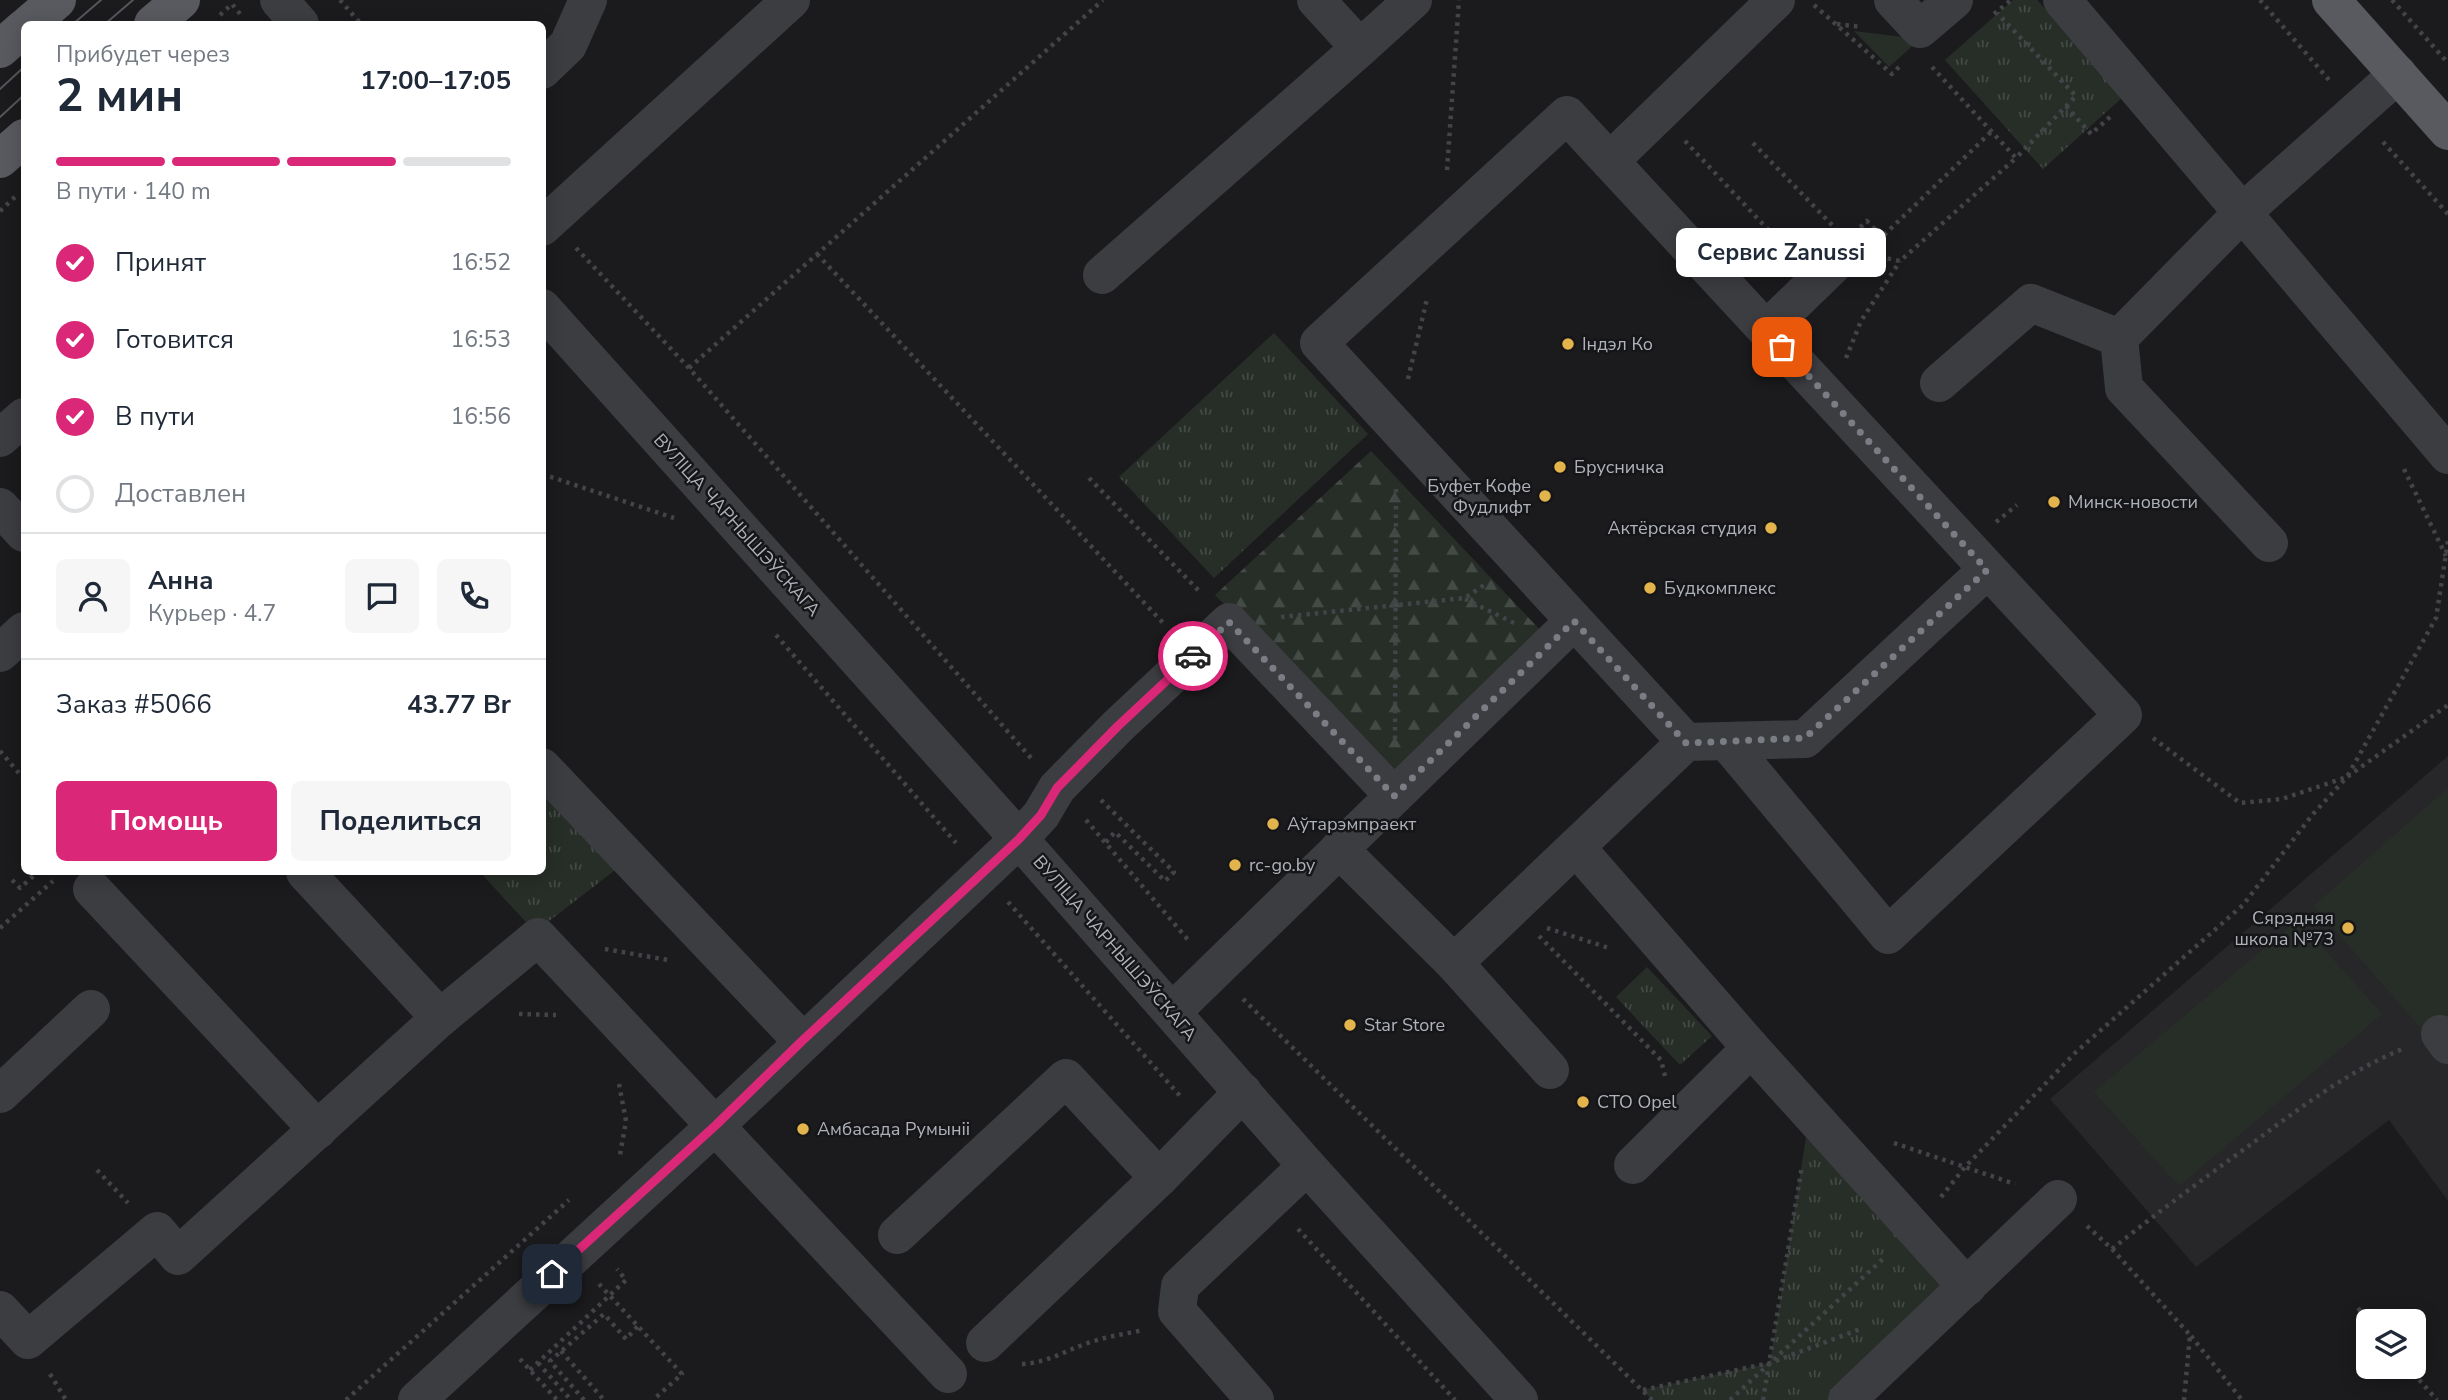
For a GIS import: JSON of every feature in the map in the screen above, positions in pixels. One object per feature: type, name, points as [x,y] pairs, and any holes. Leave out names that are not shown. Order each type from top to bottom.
[{"type":"main road","points":[[32,21],[57,0]]},
{"type":"main road","points":[[156,21],[181,0]]},
{"type":"main road","points":[[2331,0],[2448,131]]},
{"type":"main road","points":[[0,49],[21,31]]},
{"type":"main road","points":[[0,159],[21,141]]},
{"type":"street","points":[[279,0],[297,21]]},
{"type":"street","points":[[546,66],[568,45],[588,0]]},
{"type":"street","points":[[546,223],[791,0]]},
{"type":"street","points":[[1316,0],[1360,48]]},
{"type":"street","points":[[1102,275],[1413,0]]},
{"type":"street","points":[[1609,161],[1776,0]]},
{"type":"street","points":[[1893,0],[1920,29],[1954,0]]},
{"type":"street","points":[[2062,0],[2448,455]]},
{"type":"street","points":[[2119,338],[2243,212],[2398,74]]},
{"type":"street","points":[[1686,743],[1563,632],[1520,561],[1319,343],[1567,115],[2123,715],[1888,935],[1727,742]]},
{"type":"street","points":[[1766,330],[1835,252]]},
{"type":"street","points":[[1939,383],[2031,303],[2119,338]]},
{"type":"street","name":"ВУЛІЦА ЧАРНЫШЭЎСКАГА","points":[[546,312],[1519,1400]]},
{"type":"street","points":[[2119,338],[2124,388],[2269,543]]},
{"type":"street","points":[[0,438],[21,420]]},
{"type":"street","points":[[0,507],[21,530]]},
{"type":"street","points":[[1454,963],[1686,743],[1805,738],[1987,570]]},
{"type":"street","points":[[1172,1012],[1563,632]]},
{"type":"street","points":[[0,653],[21,634]]},
{"type":"street","points":[[417,1400],[716,1125],[1019,839],[1041,815],[1057,788],[1118,726],[1209,641],[1394,796]]},
{"type":"street","points":[[546,771],[802,1041]]},
{"type":"street","points":[[1576,847],[1751,1048],[1968,1287]]},
{"type":"street","points":[[1339,849],[1454,963],[1550,1070]]},
{"type":"street","points":[[308,875],[440,1018]]},
{"type":"street","points":[[92,889],[318,1130]]},
{"type":"street","points":[[0,1310],[28,1340],[157,1231],[178,1256],[440,1018],[538,937],[948,1374]]},
{"type":"street","points":[[0,1094],[91,1009]]},
{"type":"street","points":[[1633,1165],[1751,1048]]},
{"type":"street","points":[[897,1235],[1066,1078],[1159,1178]]},
{"type":"street","points":[[985,1343],[1159,1178],[1243,1092]]},
{"type":"street","points":[[1255,1400],[1177,1311],[1180,1286],[1307,1166]]},
{"type":"street","points":[[1847,1400],[2058,1199]]},
{"type":"path","points":[[340,0],[358,21]]},
{"type":"path","points":[[689,368],[1103,0]]},
{"type":"path","points":[[1394,796],[1396,426],[1443,229],[1459,0]]},
{"type":"path","points":[[1808,0],[1892,74]]},
{"type":"path","points":[[1830,399],[1861,321],[1900,261],[2017,158],[2076,96],[1997,13],[2011,0]]},
{"type":"path","points":[[2392,0],[2448,63]]},
{"type":"path","points":[[1926,61],[2017,158]]},
{"type":"path","points":[[2066,106],[2091,134],[2111,116]]},
{"type":"path","points":[[1835,252],[1867,221],[1882,237],[1992,131]]},
{"type":"path","points":[[1683,138],[1772,234],[1835,252],[1900,261]]},
{"type":"path","points":[[1753,143],[1835,252]]},
{"type":"path","points":[[1772,234],[1835,252]]},
{"type":"path","points":[[817,254],[1209,641]]},
{"type":"path","points":[[546,475],[677,519]]},
{"type":"path","points":[[1089,478],[1209,641]]},
{"type":"path","points":[[2123,715],[2239,803],[2282,799],[2347,777],[2436,618],[2448,541]]},
{"type":"path","points":[[1465,598],[1520,561]]},
{"type":"path","points":[[1209,641],[1397,605],[1465,598],[1563,632]]},
{"type":"path","points":[[1730,1400],[1915,1229],[1965,1167],[2076,1052],[2243,905],[2313,814],[2347,777],[2448,705]]},
{"type":"path","points":[[0,751],[21,776]]},
{"type":"path","points":[[1105,842],[1115,832],[1165,881],[1174,872],[1101,800],[1110,792]]},
{"type":"path","points":[[12,880],[20,888],[35,875]]},
{"type":"path","points":[[0,928],[55,880]]},
{"type":"path","points":[[1511,908],[1661,1060],[1676,1122]]},
{"type":"path","points":[[538,937],[674,961]]},
{"type":"path","points":[[519,1014],[563,1015]]},
{"type":"path","points":[[2112,1249],[2309,1101],[2379,1058],[2444,1040]]},
{"type":"path","points":[[611,1074],[619,1084],[626,1121],[621,1154],[611,1163]]},
{"type":"path","points":[[345,1400],[570,1200]]},
{"type":"path","points":[[556,1400],[530,1370],[626,1280],[613,1265]]},
{"type":"path","points":[[610,1295],[682,1374],[653,1400]]},
{"type":"path","points":[[1017,1365],[1040,1363],[1099,1340],[1150,1329],[1177,1311]]},
{"type":"path","points":[[584,1400],[550,1361],[604,1314],[626,1339],[639,1326]]},
{"type":"path","points":[[1642,1390],[1770,1363],[1869,1325]]},
{"type":"path","points":[[2190,1335],[2242,1400]]},
{"type":"path","points":[[561,1351],[604,1400]]},
{"type":"path","points":[[538,1363],[570,1400]]},
{"type":"path","points":[[2419,1379],[2437,1400]]},
{"type":"shaded area","name":"Сярэдняя школа №73","points":[[2448,756],[2448,1201],[2389,1120],[2196,1267],[2050,1099]]},
{"type":"green space","points":[[2013,0],[2037,0],[2124,96],[2043,169],[1945,60]]},
{"type":"green space","points":[[1854,31],[1920,39],[1889,67]]},
{"type":"green space","points":[[1274,333],[1368,434],[1214,578],[1119,477]]},
{"type":"green space","points":[[1371,451],[1543,633],[1393,776],[1215,595]]},
{"type":"green space","points":[[2448,788],[2448,1017],[2427,1035],[2314,906]]},
{"type":"green space","points":[[546,789],[619,867],[535,932],[483,875],[546,875]]},
{"type":"green space","points":[[2298,920],[2382,1014],[2179,1186],[2094,1092]]},
{"type":"green space","points":[[1647,967],[1712,1036],[1680,1065],[1616,997]]},
{"type":"green space","points":[[1809,1119],[1963,1282],[1842,1400],[1652,1400],[1642,1390],[1770,1363]]},
{"type":"tram line","points":[[76,21],[101,0]]},
{"type":"tram line","points":[[108,21],[133,0]]},
{"type":"tram line","points":[[0,89],[21,70]]},
{"type":"tram line","points":[[0,117],[21,98]]},
{"type":"way so far","points":[[1193,656],[1229,622],[1394,796],[1574,621],[1686,743],[1805,738],[1987,570],[1782,347]]},
{"type":"place","name":"Індэл Ко","points":[[1568,344]]},
{"type":"place","name":"Сервис Zanussi","points":[[1782,347]]},
{"type":"place","name":"Брусничка","points":[[1560,467]]},
{"type":"place","name":"Буфет Кофе Фудлифт","points":[[1545,496]]},
{"type":"place","name":"Минск-новости","points":[[2054,502]]},
{"type":"place","name":"Актёрская студия","points":[[1771,528]]},
{"type":"place","name":"Будкомплекс","points":[[1650,588]]},
{"type":"place","name":"Аўтарэмпраект","points":[[1273,824]]},
{"type":"place","name":"rc-go.by","points":[[1235,865]]},
{"type":"place","name":"Сярэдняя школа №73","points":[[2348,928]]},
{"type":"place","name":"Star Store","points":[[1350,1025]]},
{"type":"place","name":"СТО Opel","points":[[1583,1102]]},
{"type":"place","name":"Амбасада Румыніі","points":[[803,1129]]},
{"type":"route","points":[[552,1274],[716,1125],[1019,839],[1041,815],[1057,788],[1193,656]]}]
